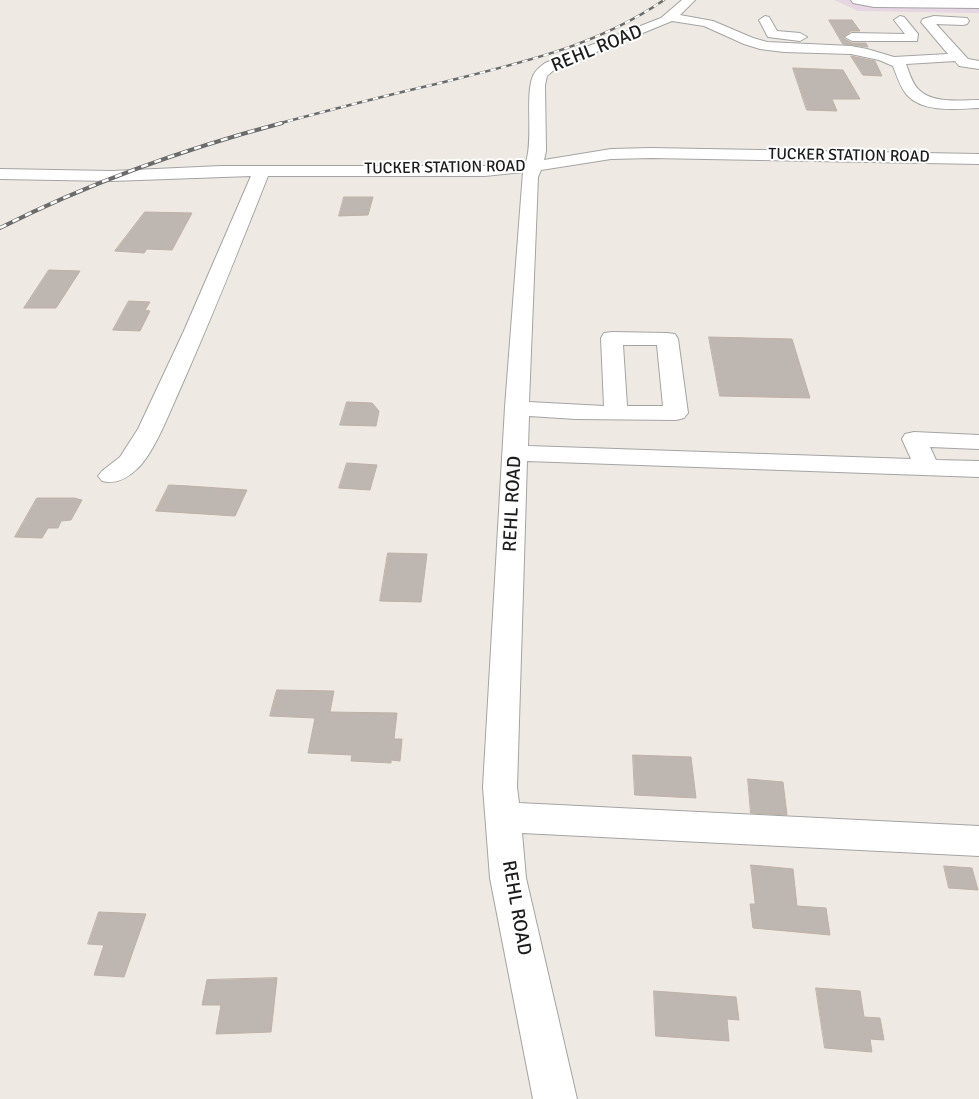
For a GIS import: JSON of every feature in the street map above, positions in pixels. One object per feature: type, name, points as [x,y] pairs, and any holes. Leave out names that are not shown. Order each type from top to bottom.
[{"type":"street","points":[[856,0],[874,3],[979,4]]},
{"type":"street","points":[[680,9],[744,40],[766,46],[912,38],[912,34],[900,20]]},
{"type":"street","name":"REHL ROAD","points":[[555,1099],[508,878],[500,787],[517,407],[530,177],[538,151],[538,85],[540,75],[544,69],[653,27],[680,9]]},
{"type":"street","points":[[765,20],[773,34],[860,51],[893,61],[898,64],[916,96],[925,100],[940,103],[979,104]]},
{"type":"street","points":[[979,21],[934,20],[928,22],[964,63],[979,65]]},
{"type":"street","points":[[893,61],[958,57]]},
{"type":"street","points":[[910,88],[939,88]]},
{"type":"street","name":"TUCKER STATION ROAD","points":[[0,174],[103,176],[262,171],[484,171],[534,166],[611,154],[651,152],[979,158]]},
{"type":"street","points":[[111,476],[130,462],[150,429],[194,333],[262,171]]},
{"type":"street","points":[[517,407],[547,411],[616,412]]},
{"type":"street","points":[[927,467],[914,439],[979,442]]},
{"type":"street","points":[[515,453],[979,469]]},
{"type":"street","points":[[503,817],[979,841]]},
{"type":"shaded area","points":[[834,0],[979,0],[979,13],[858,11]]},
{"type":"building","points":[[829,20],[852,20],[860,31],[851,31],[843,38],[852,43],[866,43],[868,47],[843,44]]},
{"type":"building","points":[[851,56],[875,61],[882,76],[863,75]]},
{"type":"building","points":[[793,68],[843,70],[860,99],[832,99],[837,111],[807,110]]},
{"type":"building","points":[[344,197],[373,197],[368,215],[339,216]]},
{"type":"building","points":[[145,212],[192,213],[172,250],[147,249],[144,253],[115,251]]},
{"type":"building","points":[[49,270],[80,271],[56,308],[24,308]]},
{"type":"building","points":[[129,301],[150,302],[145,310],[150,311],[140,331],[113,330]]},
{"type":"building","points":[[709,337],[792,339],[810,398],[720,396]]},
{"type":"building","points":[[347,402],[372,403],[379,411],[376,426],[340,425]]},
{"type":"building","points":[[347,463],[377,465],[370,490],[339,488]]},
{"type":"building","points":[[169,485],[247,490],[235,516],[156,511]]},
{"type":"building","points":[[37,498],[74,498],[82,500],[71,520],[61,521],[58,528],[48,528],[42,538],[15,537]]},
{"type":"building","points":[[388,553],[427,554],[421,602],[380,601]]},
{"type":"building","points":[[277,690],[334,691],[330,712],[397,713],[394,739],[402,739],[400,761],[391,760],[391,763],[351,761],[352,755],[308,753],[315,718],[270,716]]},
{"type":"building","points":[[633,755],[691,757],[696,798],[635,795]]},
{"type":"building","points":[[748,779],[783,782],[787,815],[751,813]]},
{"type":"building","points":[[751,865],[793,869],[797,906],[826,908],[830,935],[753,928],[750,904],[755,904]]},
{"type":"building","points":[[944,866],[972,868],[978,890],[949,888]]},
{"type":"building","points":[[99,912],[146,914],[124,977],[94,975],[104,945],[88,944]]},
{"type":"building","points":[[277,978],[271,1032],[216,1034],[221,1005],[202,1005],[207,980]]},
{"type":"building","points":[[816,988],[860,991],[864,1017],[880,1018],[884,1040],[870,1039],[872,1052],[825,1048]]},
{"type":"building","points":[[654,991],[736,997],[739,1020],[727,1019],[729,1041],[656,1036]]},
{"type":"railway","points":[[277,124],[496,69],[554,52],[611,30],[664,0]]},
{"type":"railway","points":[[0,228],[103,181],[209,144],[282,123]]}]
